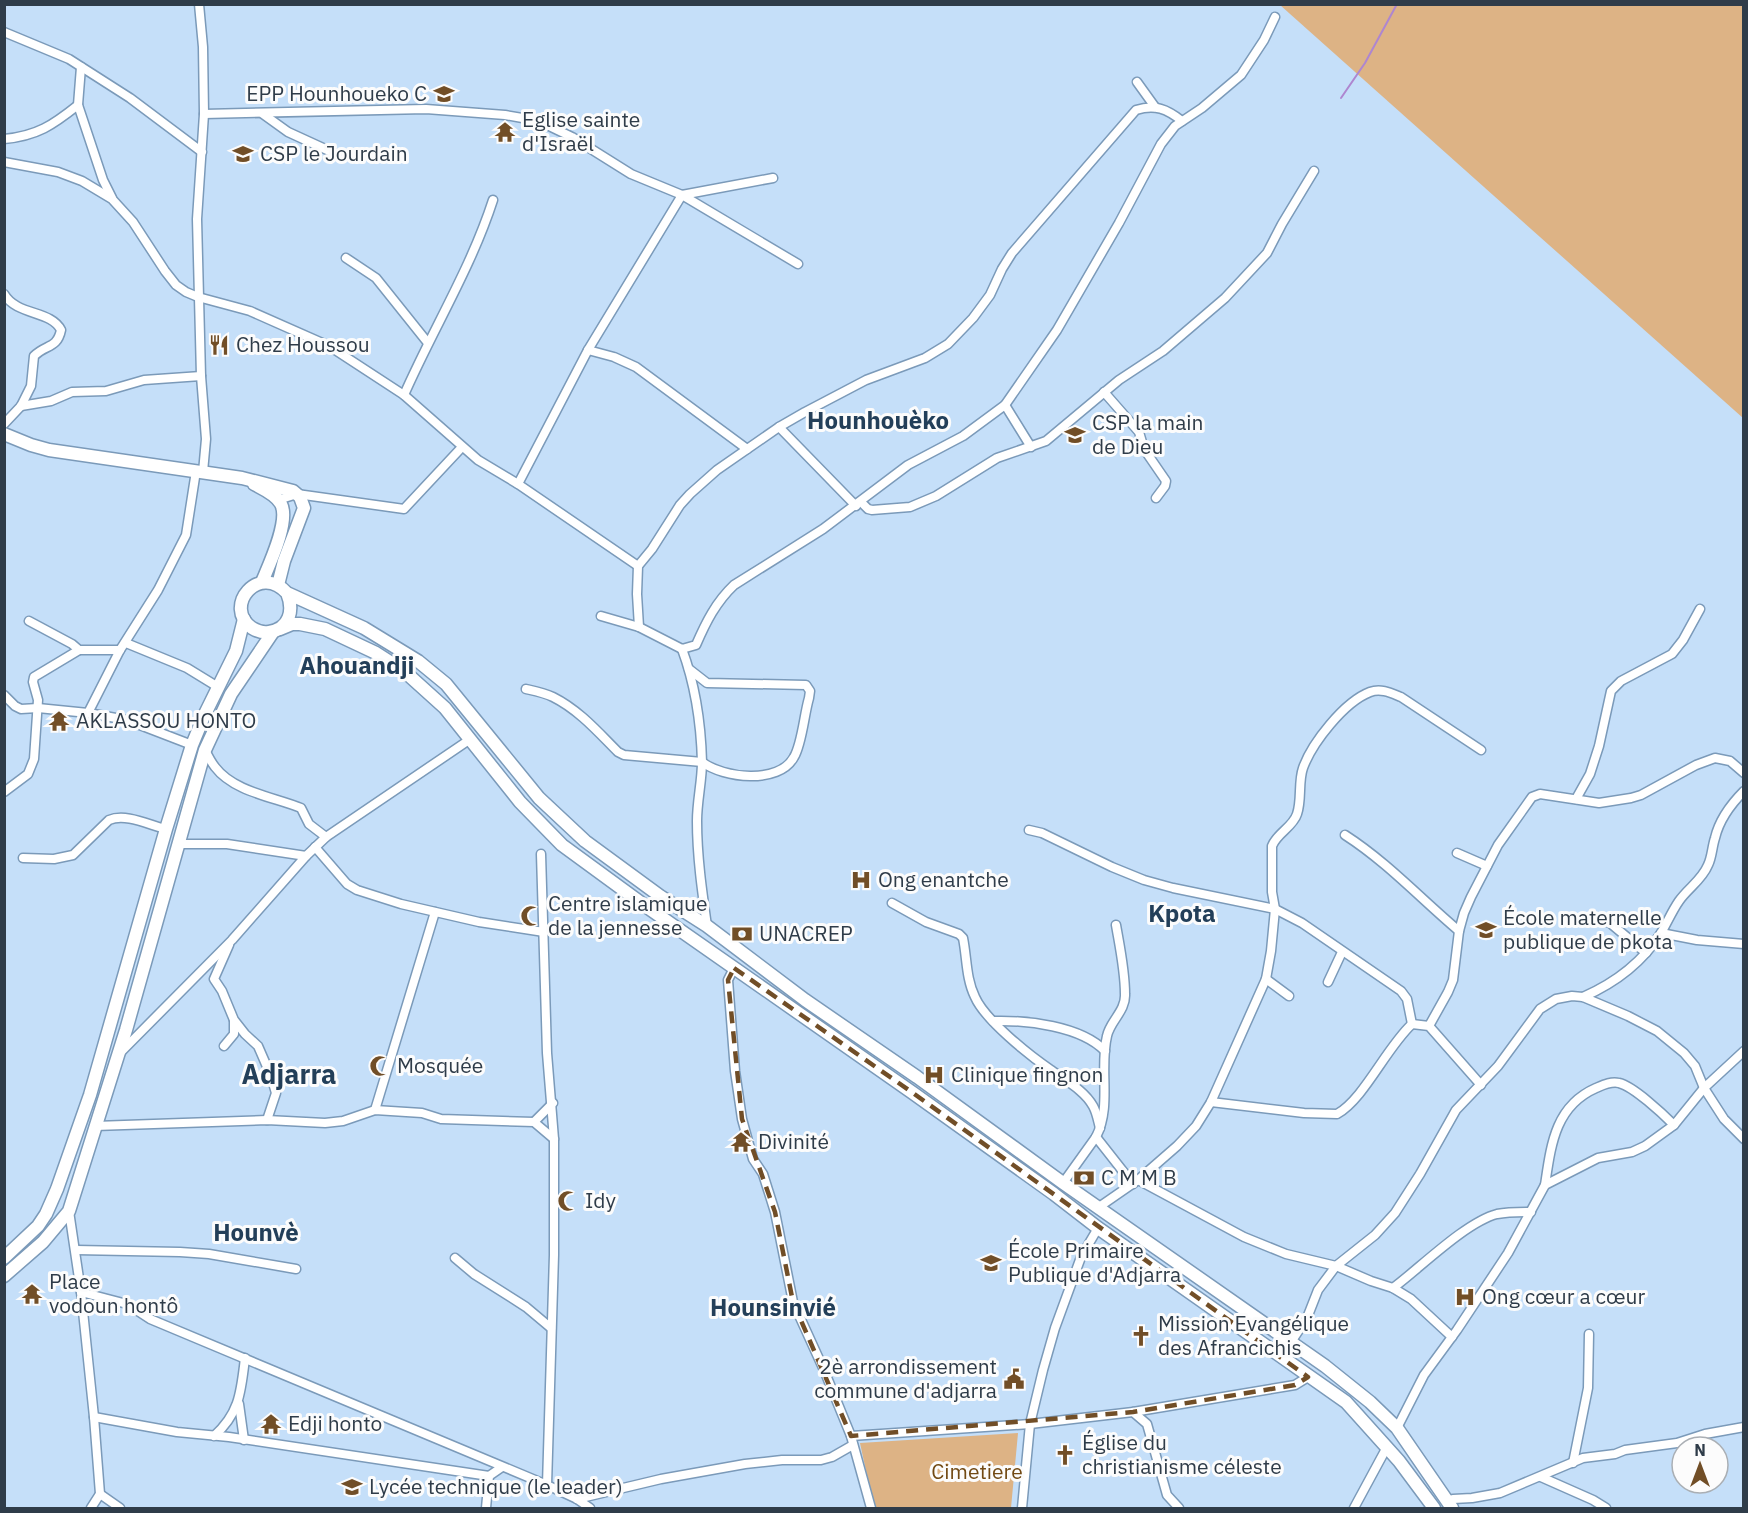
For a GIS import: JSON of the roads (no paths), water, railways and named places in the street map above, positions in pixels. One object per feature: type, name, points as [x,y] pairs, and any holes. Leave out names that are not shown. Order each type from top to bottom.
[{"type":"main road","points":[[4,434],[49,450],[276,485],[297,494],[304,508],[284,561],[282,589],[291,603],[291,613],[287,622],[276,630],[231,694],[205,750],[118,1055],[69,1211],[43,1242],[4,1276]]},
{"type":"main road","points":[[242,478],[276,497],[284,513],[283,523],[262,582]]},
{"type":"main road","points":[[1434,1509],[1387,1447],[1346,1402],[562,845],[531,815],[445,708],[404,671],[347,638],[314,626],[292,624],[276,630],[256,631],[244,619],[240,608],[243,596],[251,587],[262,582],[282,589],[364,628],[418,661],[446,684],[539,798],[585,841],[660,896],[707,926],[805,1000],[1291,1342],[1370,1402],[1397,1428],[1450,1505]]},
{"type":"main road","points":[[4,1258],[38,1226],[57,1189],[90,1095],[192,745],[236,651],[244,619]]},
{"type":"street","points":[[88,713],[123,646],[158,590],[186,535],[199,472],[205,430],[198,297],[197,219],[204,114],[203,47],[199,4]]},
{"type":"street","points":[[602,616],[639,627],[682,649],[696,645],[712,611],[734,585],[859,504],[908,465],[963,436],[1005,405],[1057,330],[1161,144],[1175,126],[1202,108],[1241,75],[1264,40],[1275,17]]},
{"type":"street","points":[[4,32],[69,59],[130,98],[202,152]]},
{"type":"street","points":[[81,67],[78,105],[103,180],[112,199]]},
{"type":"street","points":[[1137,82],[1155,107]]},
{"type":"street","points":[[4,139],[43,131],[78,105]]},
{"type":"street","points":[[639,627],[638,566],[690,494],[717,470],[779,427],[853,387],[925,358],[948,344],[983,304],[995,286],[1007,260],[1136,110],[1163,108],[1182,121]]},
{"type":"street","points":[[204,114],[426,109],[528,119],[548,125],[632,174],[682,195],[798,264]]},
{"type":"street","points":[[262,113],[288,132],[336,154]]},
{"type":"street","points":[[4,162],[58,172],[82,181],[112,199],[133,222],[176,285],[198,297],[250,311],[329,346],[404,395],[478,460],[518,484],[638,566]]},
{"type":"street","points":[[779,427],[859,504],[868,509],[910,507],[936,496],[991,461],[1031,447],[1052,436],[1104,392],[1162,351],[1225,298],[1267,253],[1292,205],[1314,171]]},
{"type":"street","points":[[518,484],[588,350],[682,195],[773,178]]},
{"type":"street","points":[[404,395],[471,258],[493,200]]},
{"type":"street","points":[[346,258],[376,278],[428,343]]},
{"type":"street","points":[[4,294],[15,306],[52,321],[60,330],[54,345],[45,347],[34,356],[31,386],[21,406],[4,424]]},
{"type":"street","points":[[588,350],[614,357],[636,367],[747,449]]},
{"type":"street","points":[[21,406],[51,401],[72,392],[106,391],[144,380],[201,376]]},
{"type":"street","points":[[1104,392],[1139,432],[1144,449],[1166,481],[1156,498]]},
{"type":"street","points":[[1005,405],[1031,447]]},
{"type":"street","points":[[278,500],[297,494],[404,509],[462,447]]},
{"type":"street","points":[[1576,799],[1590,774],[1596,756],[1611,691],[1621,681],[1671,654],[1683,640],[1700,609]]},
{"type":"street","points":[[29,621],[79,650]]},
{"type":"street","points":[[4,792],[28,774],[32,767],[38,708],[34,677],[79,650],[123,646],[187,668],[218,687]]},
{"type":"street","points":[[682,649],[689,669],[702,762],[697,797],[697,847],[707,926]]},
{"type":"street","points":[[526,689],[559,700],[591,723],[618,752],[624,755],[702,762],[711,769],[744,777],[770,773],[789,766],[797,750],[810,692],[806,686],[706,683],[689,669]]},
{"type":"street","points":[[1099,1207],[1135,1182],[1177,1146],[1196,1126],[1211,1102],[1266,979],[1275,909],[1272,892],[1272,846],[1274,840],[1298,814],[1302,769],[1332,720],[1370,692],[1386,691],[1401,697],[1481,750]]},
{"type":"street","points":[[4,695],[21,709],[38,708],[88,713],[127,720],[192,745]]},
{"type":"street","points":[[118,1055],[232,940],[306,856],[326,837],[469,740]]},
{"type":"street","points":[[205,750],[215,768],[227,778],[241,787],[301,808],[309,824],[326,837]]},
{"type":"street","points":[[1429,1026],[1453,980],[1464,913],[1498,845],[1532,797],[1540,794],[1599,803],[1641,795],[1696,765],[1715,758],[1730,761],[1743,772]]},
{"type":"street","points":[[1583,998],[1606,987],[1630,969],[1646,953],[1661,933],[1680,899],[1703,875],[1709,864],[1718,829],[1732,804],[1743,791]]},
{"type":"street","points":[[23,858],[54,859],[73,855],[109,820],[115,818],[130,819],[166,829]]},
{"type":"street","points":[[1029,830],[1042,833],[1090,858],[1144,880],[1275,909],[1302,923],[1401,991],[1407,999],[1412,1024]]},
{"type":"street","points":[[1345,835],[1375,855],[1460,931]]},
{"type":"street","points":[[178,844],[227,844],[306,856]]},
{"type":"street","points":[[315,848],[352,888],[435,912],[544,932]]},
{"type":"street","points":[[1456,853],[1487,866]]},
{"type":"street","points":[[542,854],[548,1071],[553,1103],[554,1139],[554,1255],[546,1485]]},
{"type":"street","points":[[892,903],[926,922],[959,934],[963,938],[970,985],[984,1012],[1024,1050],[1075,1086],[1086,1097],[1097,1114],[1098,1133],[1135,1182],[1244,1237],[1286,1254],[1336,1266],[1393,1288],[1411,1299],[1452,1337]]},
{"type":"street","points":[[375,1110],[435,912]]},
{"type":"street","points":[[1598,919],[1610,923],[1646,953]]},
{"type":"street","points":[[1063,1183],[1098,1133],[1106,1085],[1105,1052],[1109,1029],[1123,1008],[1125,995],[1116,925]]},
{"type":"street","points":[[1661,933],[1697,940],[1743,944]]},
{"type":"street","points":[[232,940],[214,979],[234,1020],[258,1046],[271,1076],[276,1093],[267,1120]]},
{"type":"street","points":[[1328,982],[1342,952]]},
{"type":"street","points":[[734,968],[728,980],[735,1071],[742,1119],[753,1160],[763,1174],[775,1212],[794,1302],[825,1370],[852,1441],[871,1509]]},
{"type":"street","points":[[1266,979],[1289,996]]},
{"type":"street","points":[[1291,1342],[1307,1318],[1318,1290],[1336,1266],[1375,1235],[1395,1213],[1456,1110],[1498,1066],[1540,1009],[1556,999],[1572,996],[1583,998],[1644,1023],[1666,1038],[1695,1066],[1704,1088],[1724,1119],[1743,1138]]},
{"type":"street","points":[[224,1046],[234,1034],[234,1020]]},
{"type":"street","points":[[993,1021],[1030,1022],[1050,1027],[1092,1039],[1105,1052]]},
{"type":"street","points":[[1211,1102],[1304,1113],[1337,1114],[1354,1099],[1401,1034],[1412,1024],[1429,1026],[1481,1085]]},
{"type":"street","points":[[1545,1185],[1598,1158],[1632,1152],[1646,1146],[1674,1125],[1704,1088],[1743,1051]]},
{"type":"street","points":[[1397,1428],[1424,1375],[1508,1253],[1531,1212],[1545,1185],[1554,1138],[1560,1120],[1568,1108],[1581,1096],[1594,1089],[1610,1083],[1619,1083],[1662,1113],[1674,1125]]},
{"type":"street","points":[[534,1122],[553,1103]]},
{"type":"street","points":[[95,1126],[267,1120],[325,1123],[343,1121],[375,1110],[422,1113],[441,1119],[534,1122],[554,1139]]},
{"type":"street","points":[[69,1211],[81,1292],[100,1494],[91,1509]]},
{"type":"street","points":[[1393,1288],[1460,1234],[1485,1220],[1497,1214],[1531,1212]]},
{"type":"street","points":[[1022,1509],[1030,1424],[1055,1328],[1082,1257],[1098,1228]]},
{"type":"street","points":[[75,1251],[209,1254],[296,1269]]},
{"type":"street","points":[[455,1258],[483,1281],[526,1307],[551,1328]]},
{"type":"street","points":[[81,1292],[127,1304],[150,1319],[546,1485],[577,1499],[590,1509]]},
{"type":"street","points":[[1573,1462],[1588,1388],[1589,1334]]},
{"type":"street","points":[[244,1440],[239,1404],[245,1358]]},
{"type":"street","points":[[577,1499],[661,1479],[745,1464],[782,1460],[820,1460],[832,1457],[852,1441],[1133,1412],[1295,1385],[1308,1377]]},
{"type":"street","points":[[214,1436],[222,1429],[239,1404]]},
{"type":"street","points":[[1133,1412],[1147,1424],[1167,1495],[1179,1509]]},
{"type":"street","points":[[94,1417],[177,1432],[489,1476],[502,1467]]},
{"type":"street","points":[[1450,1505],[1453,1498],[1472,1498],[1500,1493],[1583,1458],[1677,1443],[1705,1434],[1743,1427]]},
{"type":"street","points":[[1354,1509],[1387,1447]]},
{"type":"street","points":[[486,1509],[489,1476]]},
{"type":"street","points":[[1541,1477],[1593,1500],[1606,1509]]},
{"type":"street","points":[[100,1494],[120,1509]]},
{"type":"waterway","points":[[1341,98],[1365,63],[1397,4]]},
{"type":"place","name":"EPP Hounhoueko C","points":[[444,94]]},
{"type":"place","name":"Eglise sainte d'Israël","points":[[505,132]]},
{"type":"place","name":"CSP le Jourdain","points":[[243,154]]},
{"type":"place","name":"Chez Houssou","points":[[219,345]]},
{"type":"place","name":"CSP la main de Dieu","points":[[1075,435]]},
{"type":"place","name":"AKLASSOU HONTO","points":[[59,721]]},
{"type":"place","name":"Ong enantche","points":[[861,880]]},
{"type":"place","name":"Centre islamique de la jennesse","points":[[531,916]]},
{"type":"place","name":"École maternelle publique de pkota","points":[[1486,930]]},
{"type":"place","name":"UNACREP","points":[[742,934]]},
{"type":"place","name":"Mosquée","points":[[380,1066]]},
{"type":"place","name":"Clinique fingnon","points":[[934,1075]]},
{"type":"place","name":"Divinité","points":[[741,1142]]},
{"type":"place","name":"C M M B","points":[[1084,1178]]},
{"type":"place","name":"Idy","points":[[568,1201]]},
{"type":"place","name":"École Primaire Publique d'Adjarra","points":[[991,1263]]},
{"type":"place","name":"Place vodoun hontô","points":[[32,1294]]},
{"type":"place","name":"Ong cœur a cœur","points":[[1465,1297]]},
{"type":"place","name":"Mission Evangélique des Afrancichis","points":[[1141,1336]]},
{"type":"place","name":"2è arrondissement commune d'adjarra","points":[[1014,1379]]},
{"type":"place","name":"Edji honto","points":[[271,1424]]},
{"type":"place","name":"Église du christianisme céleste","points":[[1065,1455]]},
{"type":"place","name":"Lycée technique (le leader)","points":[[352,1487]]},
{"type":"district","name":"Hounhouèko","points":[[878,421]]},
{"type":"district","name":"Ahouandji","points":[[357,666]]},
{"type":"district","name":"Kpota","points":[[1182,914]]},
{"type":"district","name":"Adjarra","points":[[289,1075]]},
{"type":"district","name":"Hounvè","points":[[256,1233]]},
{"type":"district","name":"Hounsinvié","points":[[773,1308]]},
{"type":"park label","name":"Cimetiere","points":[[977,1472]]}]
